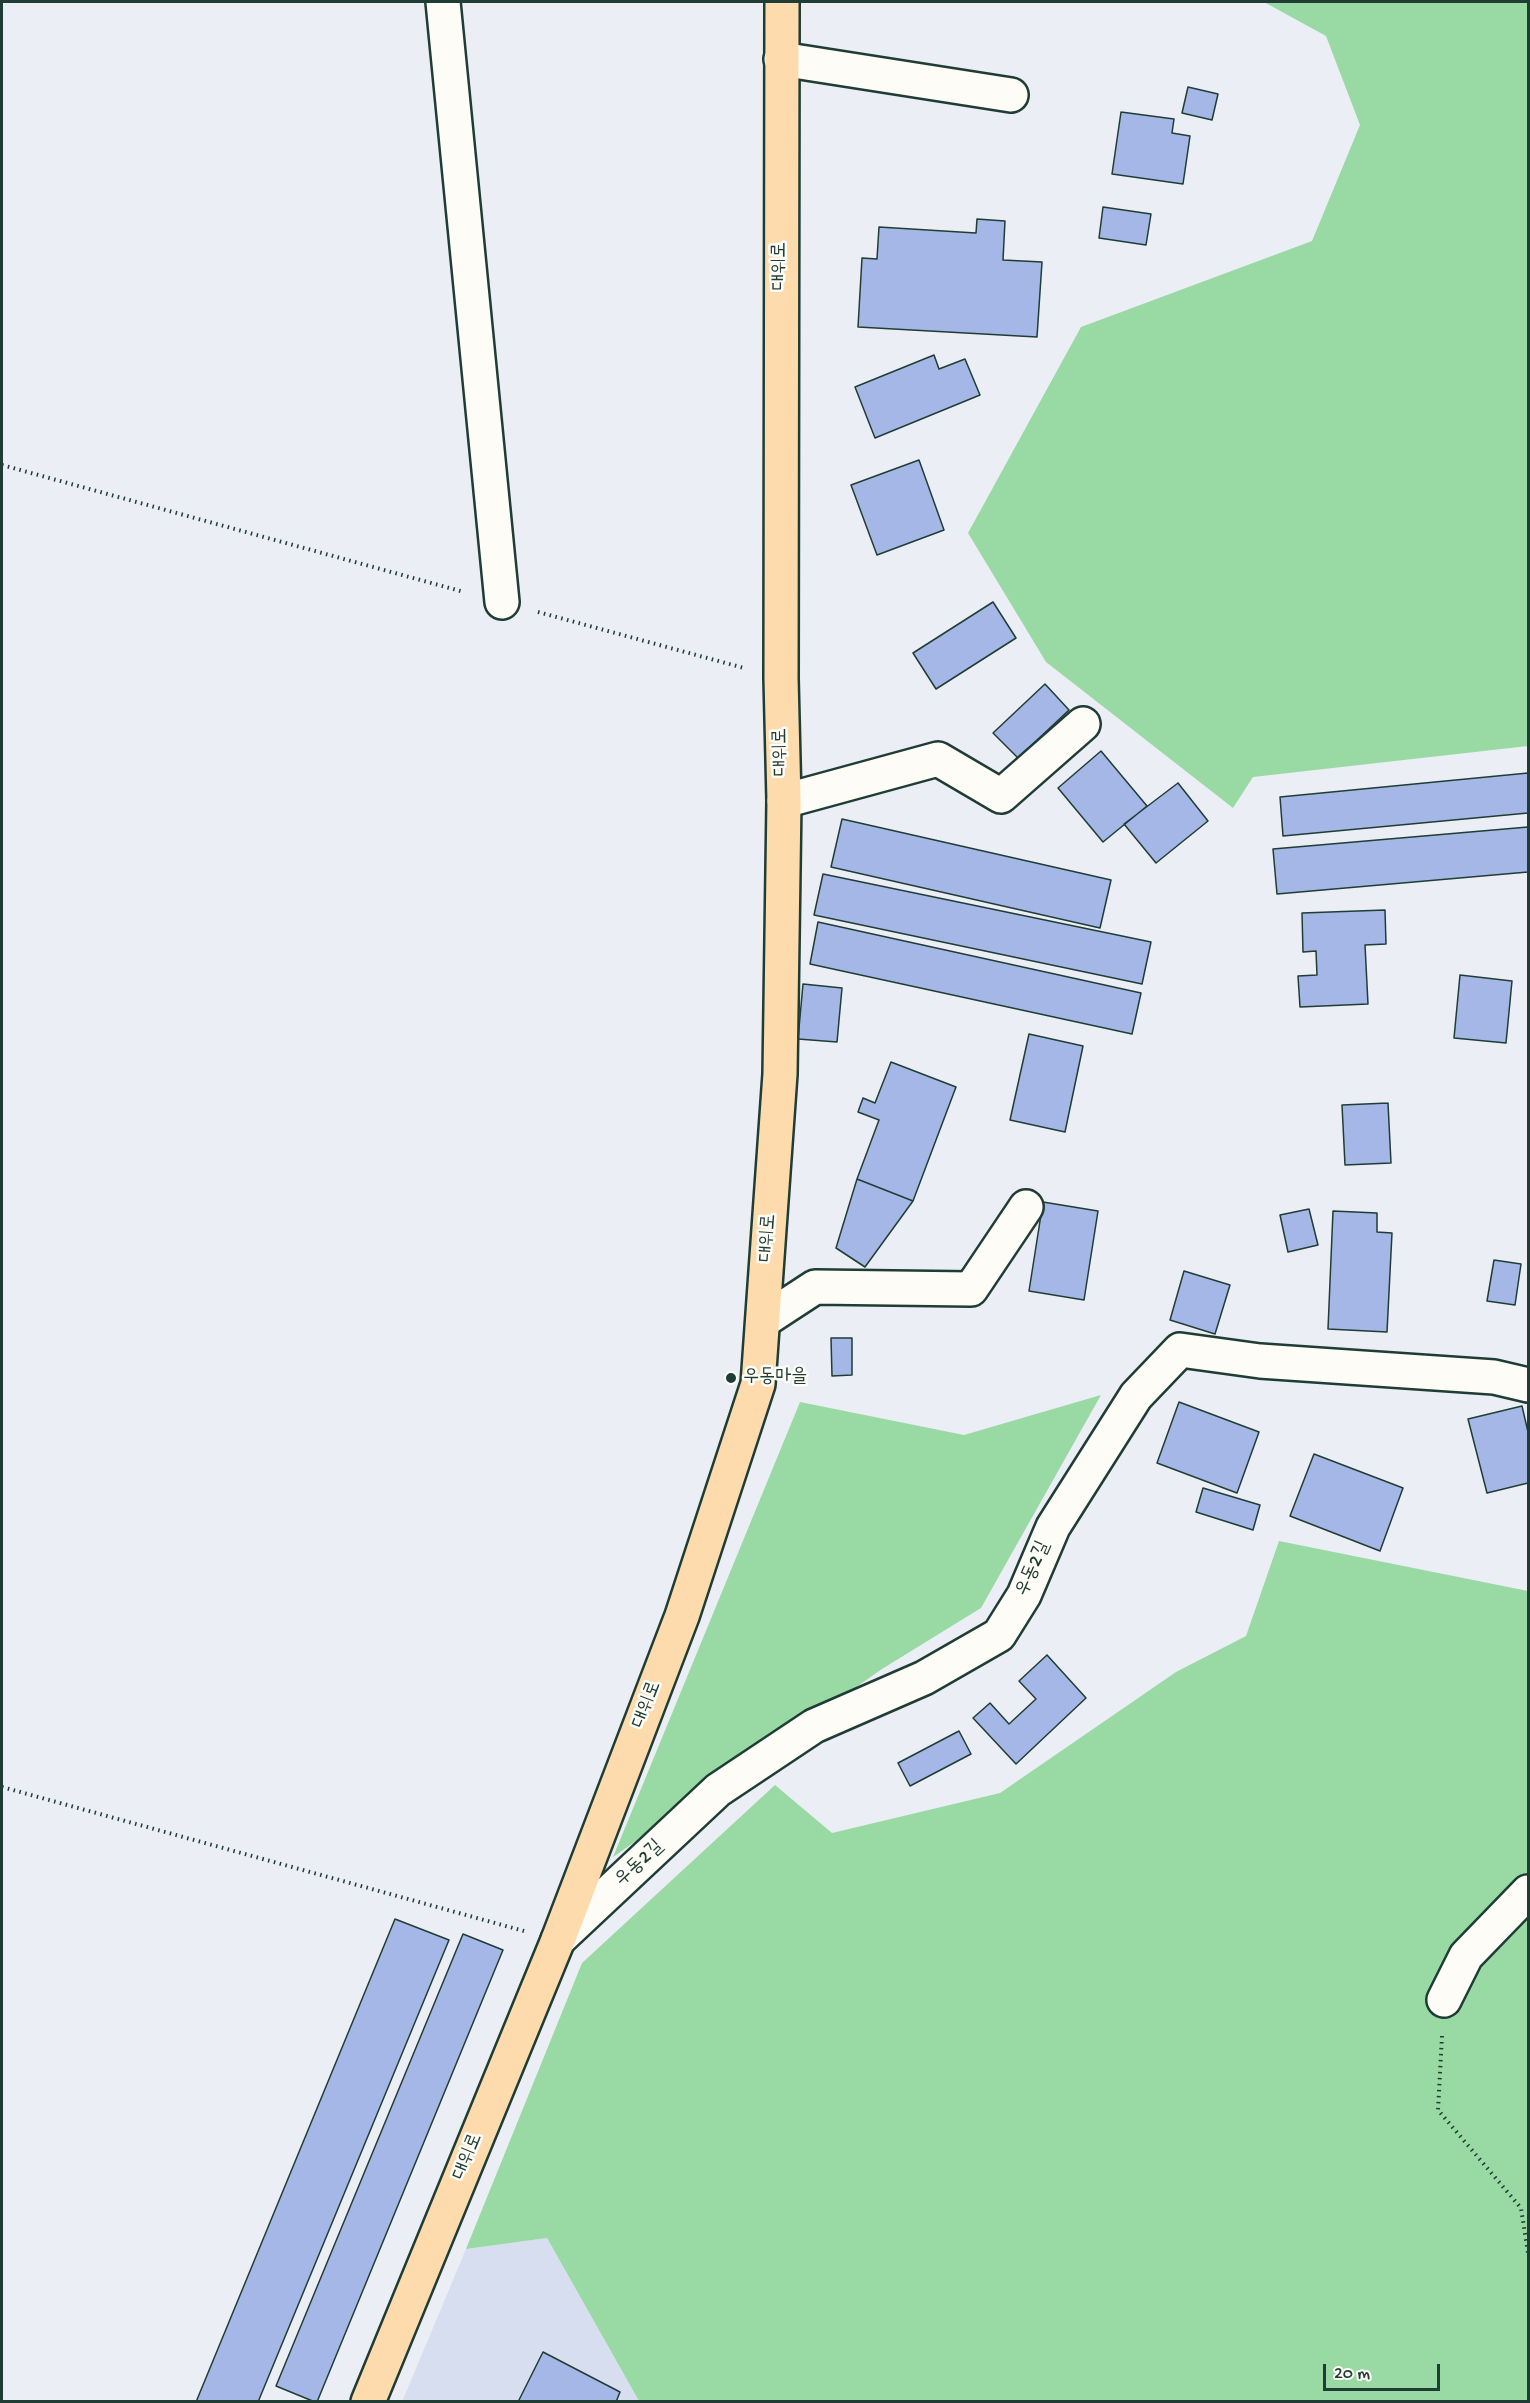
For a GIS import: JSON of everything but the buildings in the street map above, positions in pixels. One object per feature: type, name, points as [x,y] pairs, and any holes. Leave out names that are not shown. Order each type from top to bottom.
[{"type":"main road","name":"대위로","points":[[368,2402],[558,1940],[682,1617],[758,1384],[780,1074],[783,801],[781,678],[782,2]]},
{"type":"street","points":[[442,2],[502,602]]},
{"type":"street","points":[[781,59],[1011,95]]},
{"type":"street","points":[[783,801],[938,759],[1001,796],[1083,724]]},
{"type":"street","points":[[763,1321],[815,1287],[970,1289],[1026,1207]]},
{"type":"street","name":"우동2길","points":[[558,1940],[718,1791],[814,1726],[924,1678],[999,1635],[1024,1595],[1053,1527],[1136,1396],[1180,1350],[1260,1361],[1494,1377],[1528,1385]]},
{"type":"street","points":[[1444,2000],[1466,1956],[1528,1892]]},
{"type":"path","points":[[2,465],[781,678]]},
{"type":"path","points":[[2,1787],[558,1940]]},
{"type":"path","points":[[1444,2000],[1438,2110],[1521,2208],[1528,2253]]},
{"type":"shaded area","points":[[547,2238],[639,2401],[402,2402],[466,2249]]},
{"type":"green space","points":[[1264,2],[1528,2],[1528,746],[1253,777],[1233,808],[1046,662],[968,533],[1081,327],[1312,241],[1360,125],[1326,36]]},
{"type":"green space","points":[[1101,1395],[981,1608],[882,1669],[613,1857],[800,1402],[964,1435]]},
{"type":"green space","points":[[1279,1541],[1528,1591],[1528,2401],[639,2401],[547,2238],[466,2249],[582,1963],[775,1785],[832,1833],[1000,1793],[1176,1672],[1246,1636]]},
{"type":"place","name":"우동마을","points":[[731,1378]]}]
